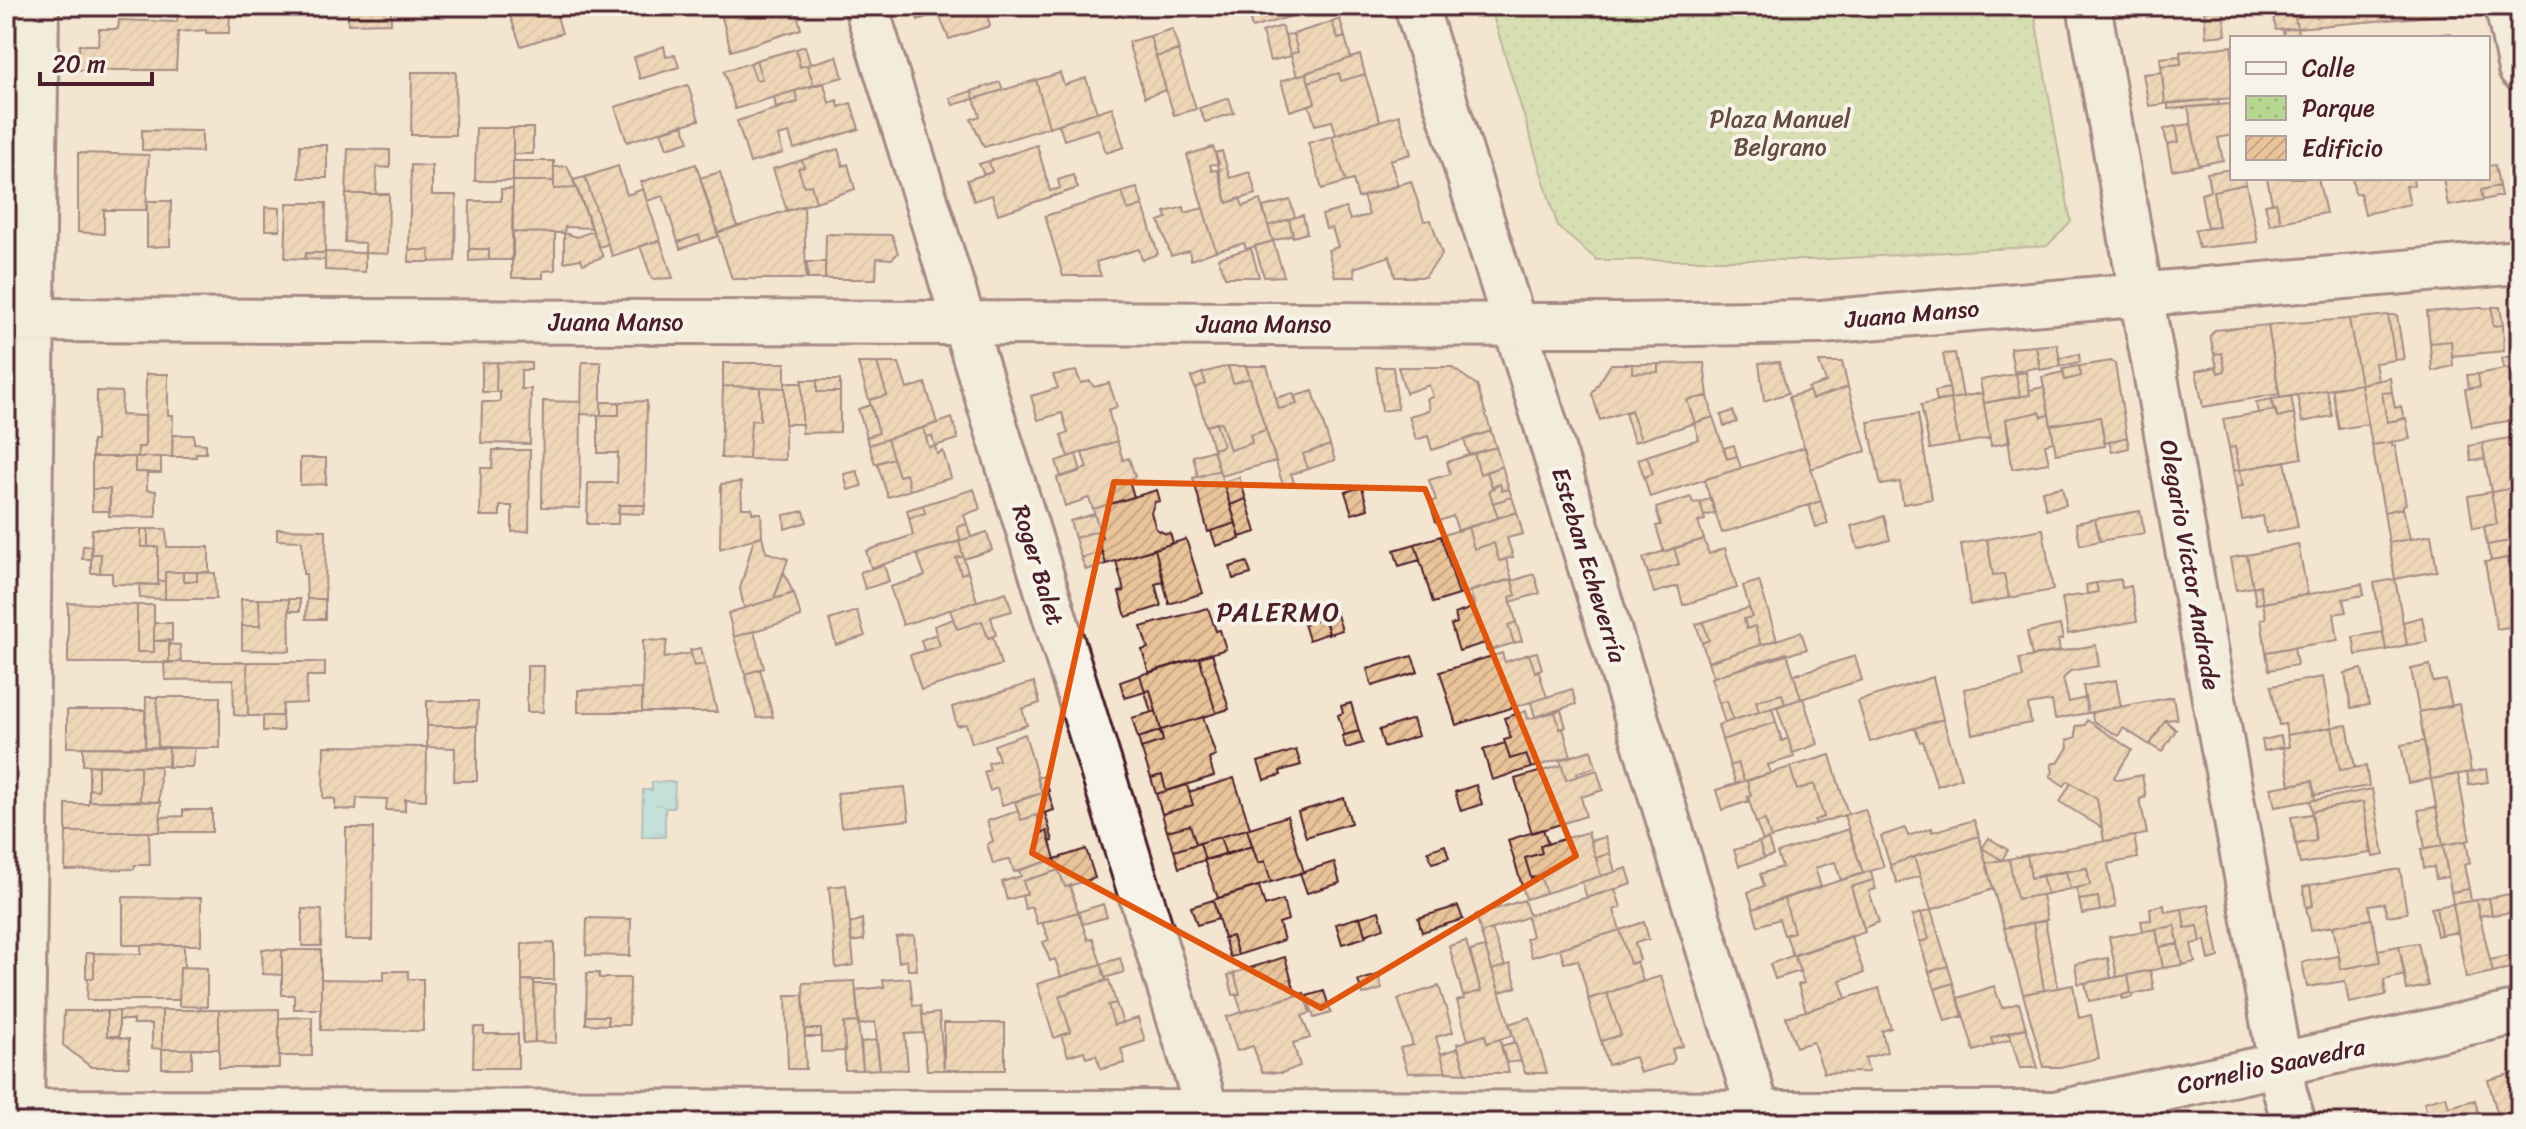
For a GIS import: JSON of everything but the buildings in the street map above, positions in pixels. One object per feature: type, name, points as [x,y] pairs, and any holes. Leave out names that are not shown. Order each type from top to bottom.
[{"type":"street","points":[[16,1115],[19,320],[37,6]]},
{"type":"street","name":"Roger Balet","points":[[866,6],[1210,1118]]},
{"type":"street","name":"Esteban Echeverría","points":[[1416,6],[1761,1118]]},
{"type":"street","name":"Olegario Víctor Andrade","points":[[2089,6],[2280,1064],[2294,1123]]},
{"type":"street","points":[[2507,6],[2520,69]]},
{"type":"street","name":"Juana Manso","points":[[19,320],[1515,325],[1821,322],[2520,262]]},
{"type":"street","name":"Cornelio Saavedra","points":[[16,1115],[1761,1118],[2055,1113],[2520,1012]]},
{"type":"highlighted area","points":[[1114,482],[1425,489],[1576,856],[1321,1008],[1032,853]]},
{"type":"green space","name":"Plaza Manuel Belgrano","points":[[1490,6],[2033,6],[2071,222],[2047,246],[1814,260],[1597,260],[1558,227]]},
{"type":"water","points":[[652,782],[675,782],[674,808],[665,808],[665,837],[642,837],[643,790],[652,790]]},
{"type":"district","name":"PALERMO","points":[[1279,612]]}]
